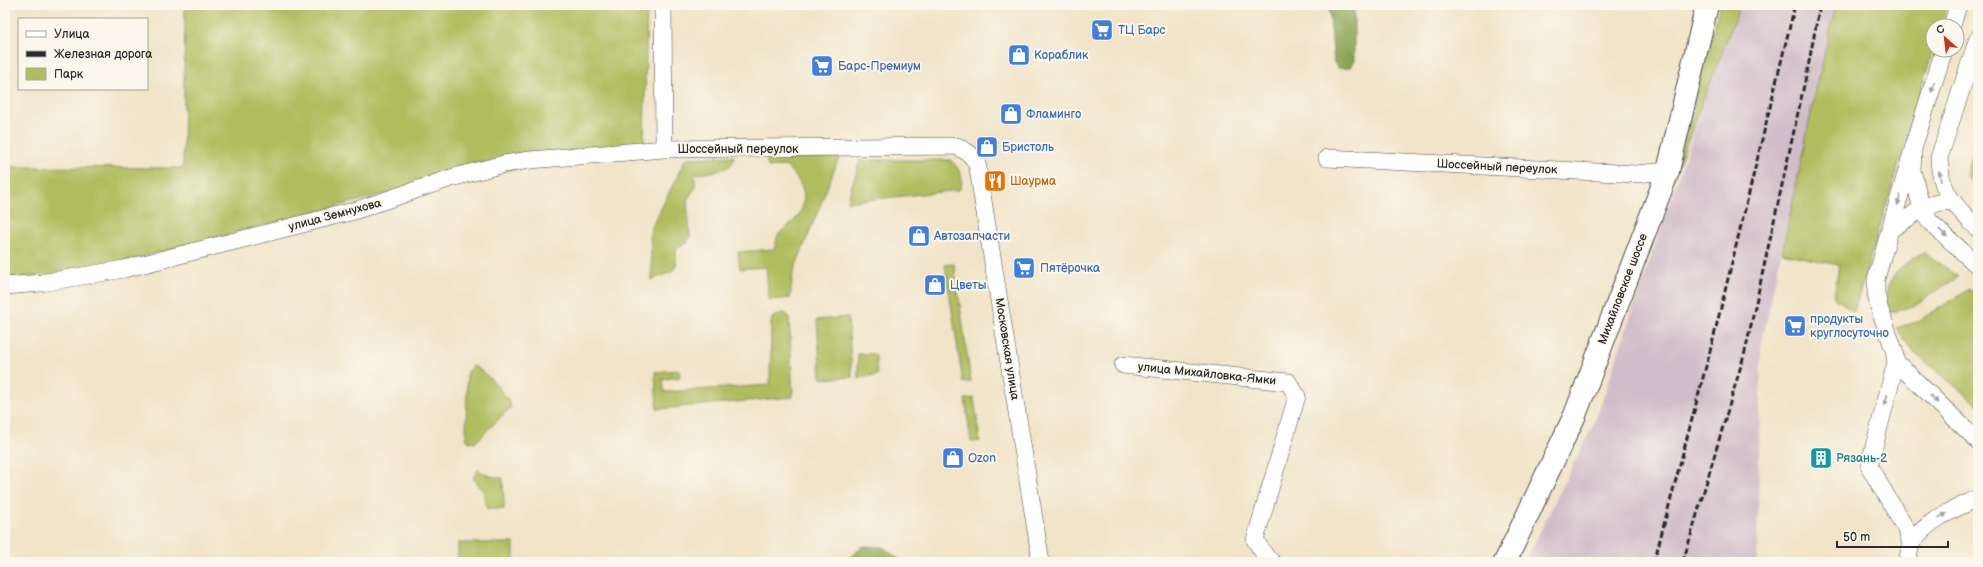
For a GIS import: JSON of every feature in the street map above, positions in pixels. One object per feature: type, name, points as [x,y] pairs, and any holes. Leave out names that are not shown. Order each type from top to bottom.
[{"type":"main road","name":"Михайловское шоссе","points":[[1505,562],[1575,415],[1668,171],[1707,5]]},
{"type":"street","name":"Шоссейный переулок","points":[[663,5],[664,149],[957,146]]},
{"type":"street","points":[[1954,18],[1958,5]]},
{"type":"street","points":[[1978,38],[1939,158],[1939,173],[1943,186],[1952,202],[1978,229]]},
{"type":"street","points":[[1911,544],[1907,531],[1870,468],[1870,462],[1896,362],[1894,350],[1879,307],[1876,293],[1879,266],[1941,58]]},
{"type":"street","name":"Московская улица","points":[[957,146],[970,154],[977,163],[1041,562]]},
{"type":"street","name":"улица Земнухова","points":[[5,286],[41,283],[124,269],[354,211],[451,178],[504,164],[530,160],[664,149]]},
{"type":"street","points":[[1913,149],[1912,170],[1914,186],[1929,221],[1978,266]]},
{"type":"street","name":"Шоссейный переулок","points":[[1327,158],[1636,174],[1668,171]]},
{"type":"street","points":[[1890,230],[1923,209],[1940,201],[1952,202]]},
{"type":"street","points":[[1896,362],[1978,441]]},
{"type":"street","name":"улица Михайловка-Ямки","points":[[1123,365],[1288,382],[1297,396],[1255,540],[1267,558],[1272,562]]},
{"type":"street","points":[[1907,562],[1911,544],[1916,536],[1932,521],[1978,498]]},
{"type":"shaded area","points":[[1740,5],[1836,5],[1813,103],[1761,347],[1757,562],[1525,562],[1595,421],[1721,52]]},
{"type":"green space","points":[[185,5],[647,5],[644,141],[643,144],[377,196],[122,262],[29,277],[5,278],[5,167],[183,168]]},
{"type":"green space","points":[[1329,5],[1354,5],[1354,62],[1349,68],[1338,68],[1334,63]]},
{"type":"green space","points":[[1720,5],[1740,5],[1672,182]]},
{"type":"green space","points":[[1836,5],[1947,5],[1943,18],[1925,18],[1925,58],[1931,58],[1854,312],[1834,297],[1839,265],[1782,253],[1813,103]]},
{"type":"green space","points":[[1978,138],[1978,187],[1967,177],[1967,171]]},
{"type":"green space","points":[[841,153],[793,273],[790,298],[769,300],[766,267],[740,269],[738,252],[774,249],[777,237],[799,214],[804,199],[801,185],[792,172],[785,166],[768,167],[766,155]]},
{"type":"green space","points":[[734,156],[733,162],[725,169],[695,174],[695,188],[687,200],[690,238],[687,243],[676,249],[676,265],[673,271],[652,280],[650,231],[686,158]]},
{"type":"green space","points":[[860,160],[950,160],[959,170],[962,182],[959,190],[847,202]]},
{"type":"green space","points":[[1924,252],[1958,277],[1913,306],[1889,313],[1886,297],[1890,282],[1894,275],[1911,260]]},
{"type":"green space","points":[[954,264],[971,382],[963,383],[945,265]]},
{"type":"green space","points":[[1969,289],[1978,297],[1978,405],[1912,351],[1896,328],[1917,322]]},
{"type":"green space","points":[[784,313],[789,316],[793,397],[657,409],[655,372],[679,370],[680,377],[663,379],[664,392],[770,385],[771,322],[773,317]]},
{"type":"green space","points":[[848,317],[852,377],[821,379],[817,320]]},
{"type":"green space","points":[[858,354],[873,354],[876,356],[877,375],[858,378]]},
{"type":"green space","points":[[472,366],[482,371],[494,383],[509,402],[511,407],[475,443],[468,441],[466,437],[467,371]]},
{"type":"green space","points":[[974,398],[980,441],[971,442],[965,399]]},
{"type":"green space","points":[[478,470],[490,476],[503,478],[504,509],[487,509],[483,491],[473,478]]},
{"type":"green space","points":[[458,543],[514,543],[514,562],[458,562]]},
{"type":"green space","points":[[863,546],[883,547],[903,562],[845,562]]},
{"type":"railway","points":[[1654,562],[1713,340],[1795,5]]},
{"type":"railway","points":[[1683,562],[1745,352],[1807,72],[1820,5]]},
{"type":"place","name":"ТЦ Барс","points":[[1102,30]]},
{"type":"place","name":"Кораблик","points":[[1019,55]]},
{"type":"place","name":"Барс-Премиум","points":[[822,66]]},
{"type":"place","name":"Фламинго","points":[[1011,114]]},
{"type":"place","name":"Бристоль","points":[[987,147]]},
{"type":"place","name":"Шаурма","points":[[995,181]]},
{"type":"place","name":"Автозапчасти","points":[[919,236]]},
{"type":"place","name":"Пятёрочка","points":[[1024,268]]},
{"type":"place","name":"Цветы","points":[[935,285]]},
{"type":"place","name":"продукты круглосуточно","points":[[1795,326]]},
{"type":"place","name":"Ozon","points":[[953,458]]},
{"type":"place","name":"Рязань-2","points":[[1821,458]]}]
